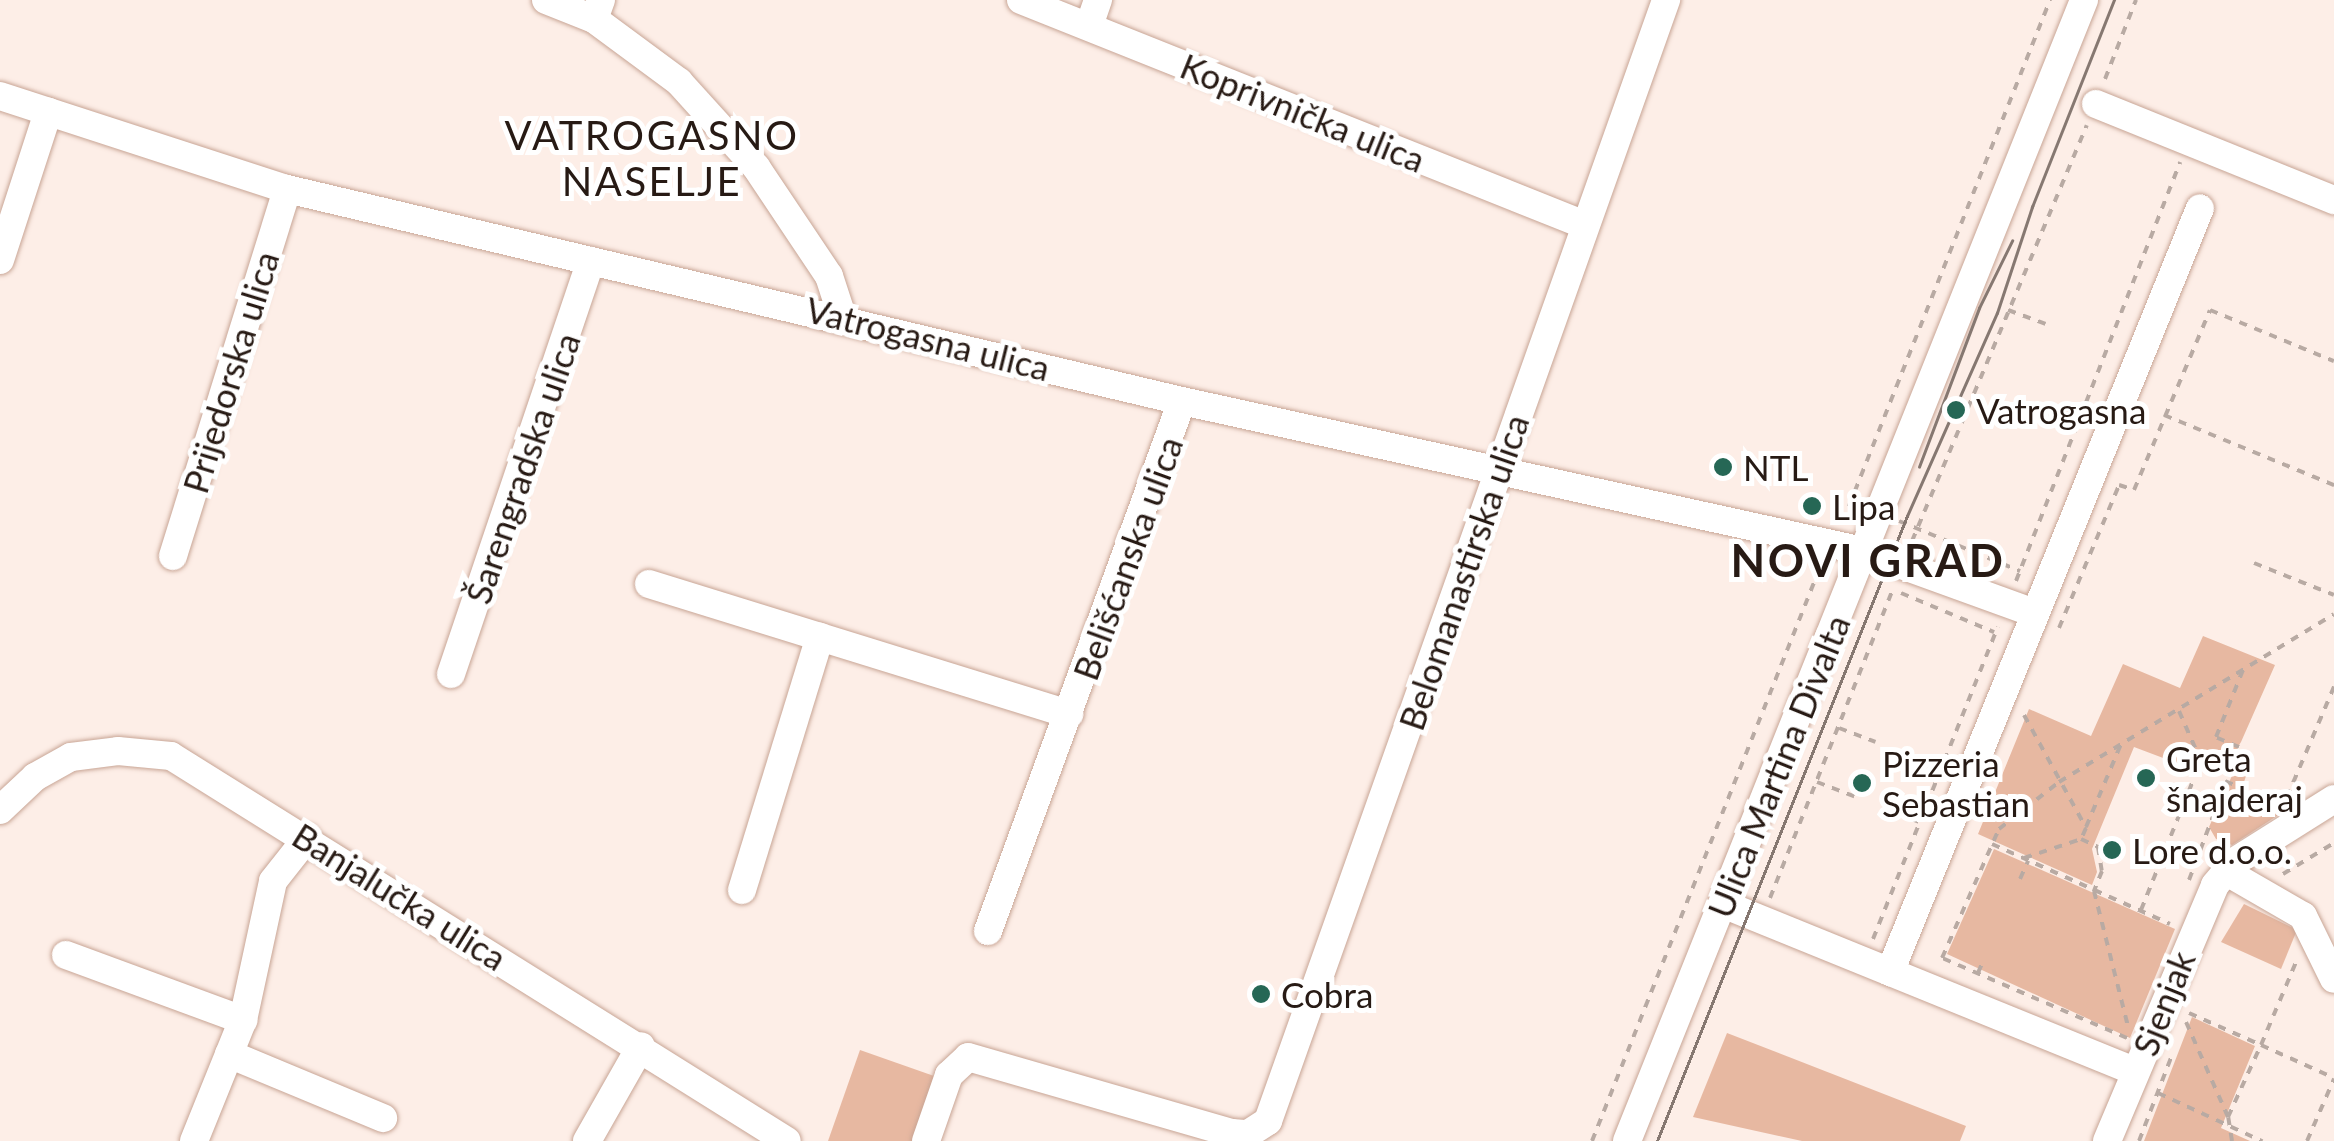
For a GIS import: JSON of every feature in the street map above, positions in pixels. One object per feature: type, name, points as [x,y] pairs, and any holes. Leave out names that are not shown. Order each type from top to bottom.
[{"type":"street","points":[[546,0],[598,9],[722,124],[814,249],[842,316]]},
{"type":"street","name":"Koprivnička ulica","points":[[1021,0],[1093,13],[1585,224]]},
{"type":"street","name":"Belomanastirska ulica","points":[[1174,1129],[1248,1134],[1261,1129],[1274,1108],[1666,0]]},
{"type":"street","name":"Ulica Martina Divalta","points":[[1627,1141],[2084,0]]},
{"type":"street","name":"Vatrogasna ulica","points":[[0,96],[287,188],[842,316],[1827,555],[1864,551]]},
{"type":"street","points":[[2096,104],[2334,200]]},
{"type":"street","points":[[0,260],[48,112]]},
{"type":"street","name":"Prijedorska ulica","points":[[173,556],[287,188]]},
{"type":"street","points":[[1890,972],[2200,208]]},
{"type":"street","name":"Šarengradska ulica","points":[[451,674],[591,261]]},
{"type":"street","name":"Belišćanska ulica","points":[[988,931],[1182,401]]},
{"type":"street","points":[[1864,551],[1904,562],[2034,613]]},
{"type":"street","name":"Belišćanska ulica","points":[[648,584],[1069,714]]},
{"type":"street","points":[[742,890],[820,637]]},
{"type":"street","name":"Banjalučka ulica","points":[[0,810],[35,777],[71,757],[147,752],[190,764],[787,1141]]},
{"type":"street","name":"Sjenjak","points":[[1723,904],[1890,972],[2130,1059],[2205,900],[2225,871],[2334,799]]},
{"type":"street","points":[[194,1141],[243,1020],[273,880],[307,838]]},
{"type":"street","points":[[2225,871],[2260,888],[2311,926],[2334,978]]},
{"type":"street","points":[[66,955],[243,1020]]},
{"type":"street","points":[[587,1141],[642,1046]]},
{"type":"street","points":[[229,1054],[382,1118]]},
{"type":"street","points":[[926,1141],[956,1062],[980,1056],[1174,1129]]},
{"type":"street","points":[[2108,1141],[2130,1059]]},
{"type":"path","points":[[1592,1141],[2050,0]]},
{"type":"path","points":[[1766,908],[1956,422],[2096,104],[2136,0]]},
{"type":"path","points":[[2008,310],[2046,324]]},
{"type":"path","points":[[2052,644],[2119,485],[2134,490],[2210,310],[2334,361]]},
{"type":"path","points":[[2098,344],[2107,348]]},
{"type":"path","points":[[2164,416],[2334,485]]},
{"type":"path","points":[[1851,502],[2020,571]]},
{"type":"path","points":[[1827,555],[1852,578],[1996,632]]},
{"type":"path","points":[[2254,563],[2334,595]]},
{"type":"path","points":[[2130,1059],[1942,958],[1992,844],[1999,829],[2059,782],[2334,614]]},
{"type":"path","points":[[2186,891],[2194,854],[2239,747],[2216,737],[2243,670]]},
{"type":"path","points":[[2224,781],[2284,806],[2334,686]]},
{"type":"path","points":[[2327,703],[2334,706]]},
{"type":"path","points":[[2178,709],[2201,761],[2228,773]]},
{"type":"path","points":[[2023,713],[2086,828]]},
{"type":"path","points":[[1839,728],[1875,742]]},
{"type":"path","points":[[2081,839],[2121,744]]},
{"type":"path","points":[[1924,760],[1942,768]]},
{"type":"path","points":[[2140,911],[2201,761]]},
{"type":"path","points":[[1816,782],[1854,796]]},
{"type":"path","points":[[1896,813],[1920,822]]},
{"type":"path","points":[[2026,859],[2081,839],[2098,847],[2102,871],[2094,891],[2130,1059]]},
{"type":"path","points":[[2260,888],[2334,843]]},
{"type":"path","points":[[1992,844],[2178,928]]},
{"type":"path","points":[[2020,880],[2026,859]]},
{"type":"path","points":[[2232,1141],[2228,1118],[2298,955]]},
{"type":"path","points":[[1978,974],[1983,961]]},
{"type":"path","points":[[2139,1141],[2196,994]]},
{"type":"path","points":[[2189,1013],[2334,1078],[2307,1141]]},
{"type":"path","points":[[2186,1022],[2228,1118]]},
{"type":"path","points":[[2130,1059],[2139,1024]]},
{"type":"path","points":[[2158,1093],[2262,1141]]},
{"type":"shaded area","points":[[2203,636],[2275,665],[2241,742],[2225,768],[2192,756],[2187,767],[2134,747],[2092,849],[2097,872],[2092,885],[1978,834],[2029,709],[2091,736],[2123,664],[2180,688]]},
{"type":"shaded area","points":[[2235,769],[2247,773],[2241,791],[2286,810],[2232,845],[2216,839],[2209,827]]},
{"type":"shaded area","points":[[1994,849],[2175,929],[2130,1038],[1947,954]]},
{"type":"shaded area","points":[[2244,904],[2297,930],[2281,969],[2221,942]]},
{"type":"shaded area","points":[[2192,1017],[2255,1046],[2221,1128],[2250,1141],[2144,1141]]},
{"type":"shaded area","points":[[1727,1033],[1966,1126],[1960,1141],[1802,1141],[1693,1117]]},
{"type":"shaded area","points":[[860,1050],[934,1076],[914,1141],[828,1141]]},
{"type":"tram line","points":[[1657,1141],[1907,516],[1997,313],[2032,207],[2114,0]]},
{"type":"tram line","points":[[1919,467],[1979,308],[2012,241]]},
{"type":"place","name":"Vatrogasna","points":[[1956,410]]},
{"type":"place","name":"NTL","points":[[1723,467]]},
{"type":"place","name":"Lipa","points":[[1812,506]]},
{"type":"place","name":"Greta šnajderaj","points":[[2146,778]]},
{"type":"place","name":"Pizzeria Sebastian","points":[[1862,783]]},
{"type":"place","name":"Lore d.o.o.","points":[[2112,850]]},
{"type":"place","name":"Cobra","points":[[1261,994]]},
{"type":"district","name":"VATROGASNO NASELJE","points":[[652,158]]},
{"type":"district","name":"NOVI GRAD","points":[[1868,561]]}]
